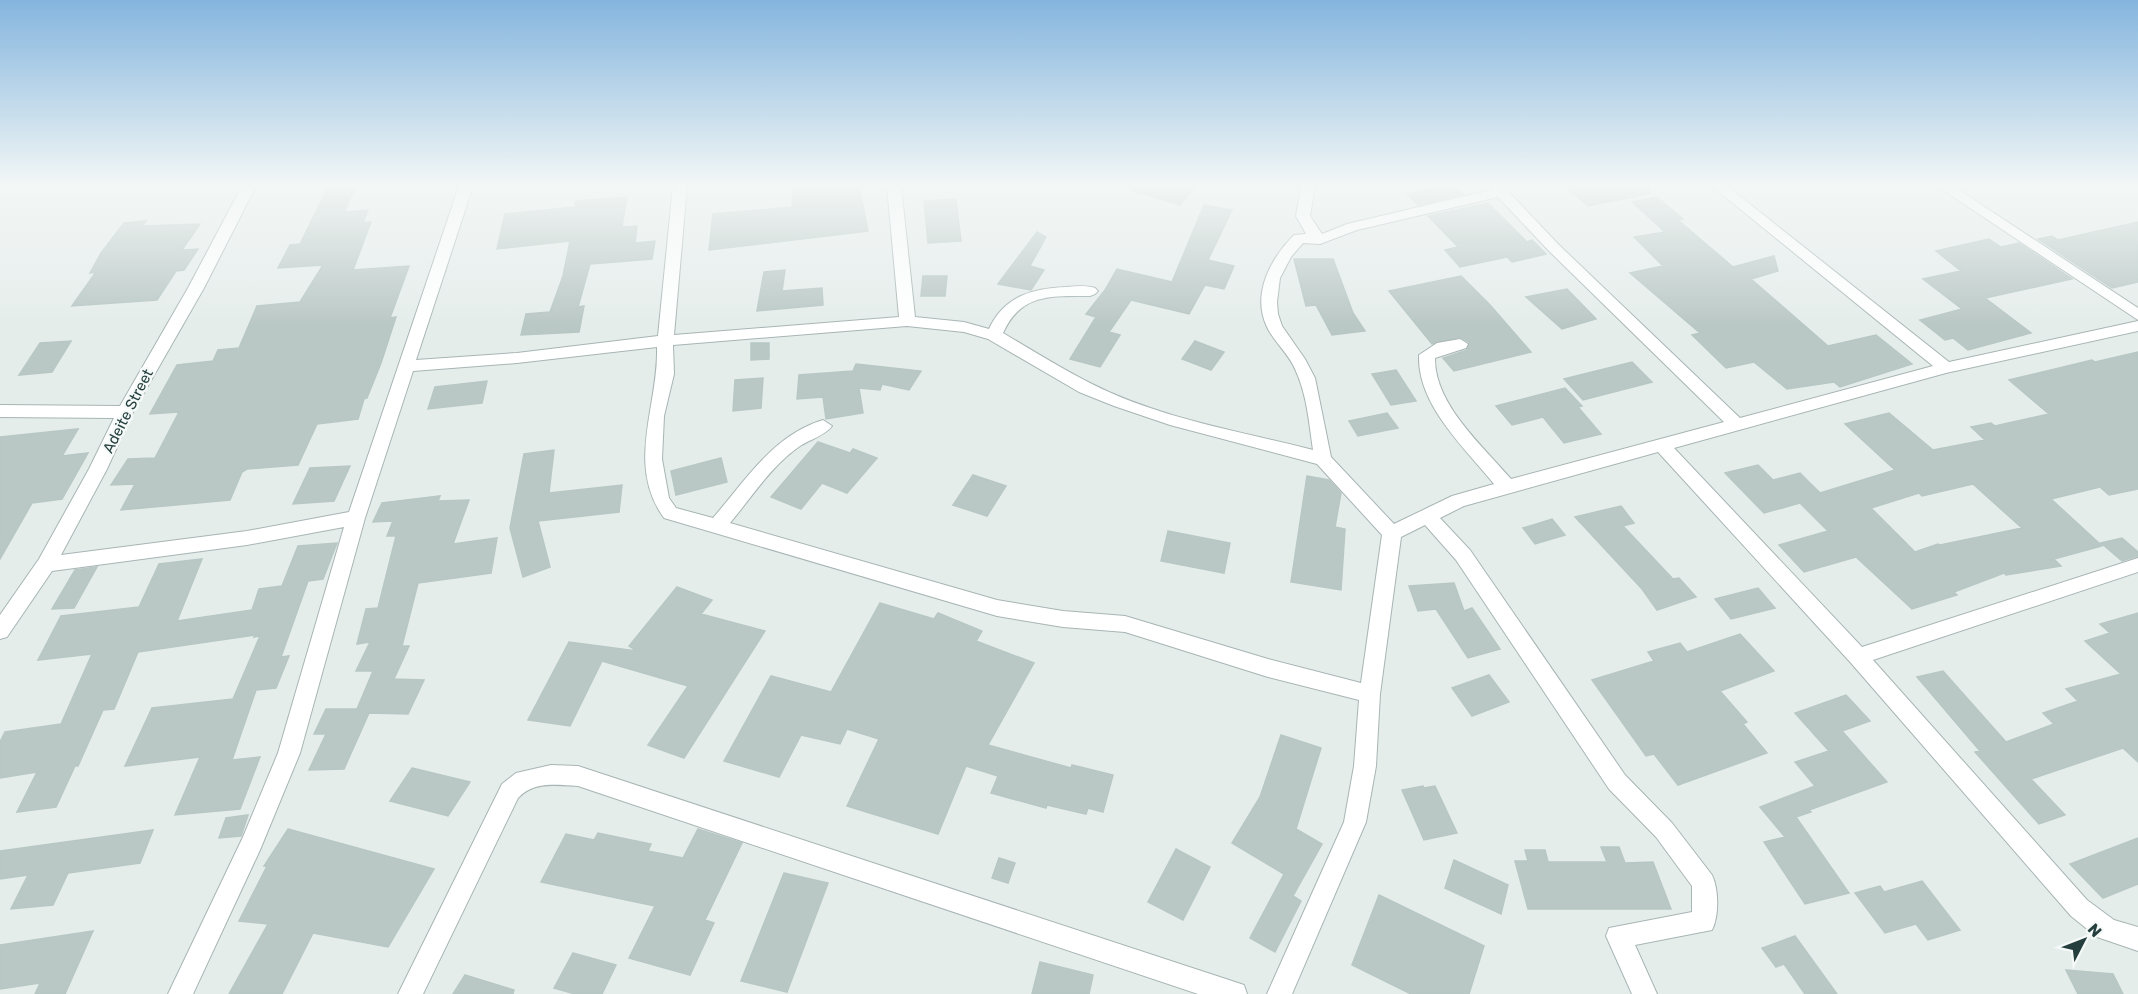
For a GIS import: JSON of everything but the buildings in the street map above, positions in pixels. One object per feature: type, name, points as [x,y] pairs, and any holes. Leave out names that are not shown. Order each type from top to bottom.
[{"type":"street","name":"Adeite Street","points":[[0,631],[46,564],[99,469],[125,412],[225,232]]},
{"type":"street","points":[[180,994],[252,842],[289,753],[356,518],[451,232]]},
{"type":"street","points":[[676,232],[665,342],[666,374],[656,416],[652,459],[660,499],[670,513],[997,608],[1063,619],[1125,624],[1268,668],[1370,694]]},
{"type":"street","points":[[900,232],[907,321]]},
{"type":"street","points":[[1312,232],[1320,240]]},
{"type":"street","points":[[1339,232],[1320,240],[1299,238],[1288,247],[1278,261],[1269,308],[1275,328],[1303,369],[1323,459],[1392,533]]},
{"type":"street","points":[[1539,232],[1738,426]]},
{"type":"street","points":[[1777,232],[1946,368]]},
{"type":"street","points":[[2014,232],[2138,315]]},
{"type":"street","points":[[994,335],[1005,312],[1020,300],[1045,293],[1090,291]]},
{"type":"street","points":[[406,366],[517,358],[665,342],[907,321],[964,327],[994,335],[1085,387],[1120,402],[1170,419],[1323,459]]},
{"type":"street","points":[[1392,533],[1458,501],[1507,487],[1663,447],[1946,368],[2138,326]]},
{"type":"street","points":[[1460,344],[1443,347],[1427,355],[1428,376],[1443,406],[1507,487]]},
{"type":"street","points":[[0,411],[125,412]]},
{"type":"street","points":[[716,527],[789,443],[808,431],[823,426]]},
{"type":"street","points":[[1663,447],[1858,657],[2079,908],[2096,924],[2122,937],[2138,939]]},
{"type":"street","points":[[1427,516],[1463,555],[1617,782],[1664,830],[1704,883],[1704,922],[1618,936],[1645,994]]},
{"type":"street","points":[[46,564],[258,536],[356,518]]},
{"type":"street","points":[[1279,994],[1355,822],[1365,766],[1370,694],[1392,533]]},
{"type":"street","points":[[1858,657],[2138,565]]},
{"type":"street","points":[[410,994],[510,791],[521,782],[547,774],[578,776],[1234,994]]}]
